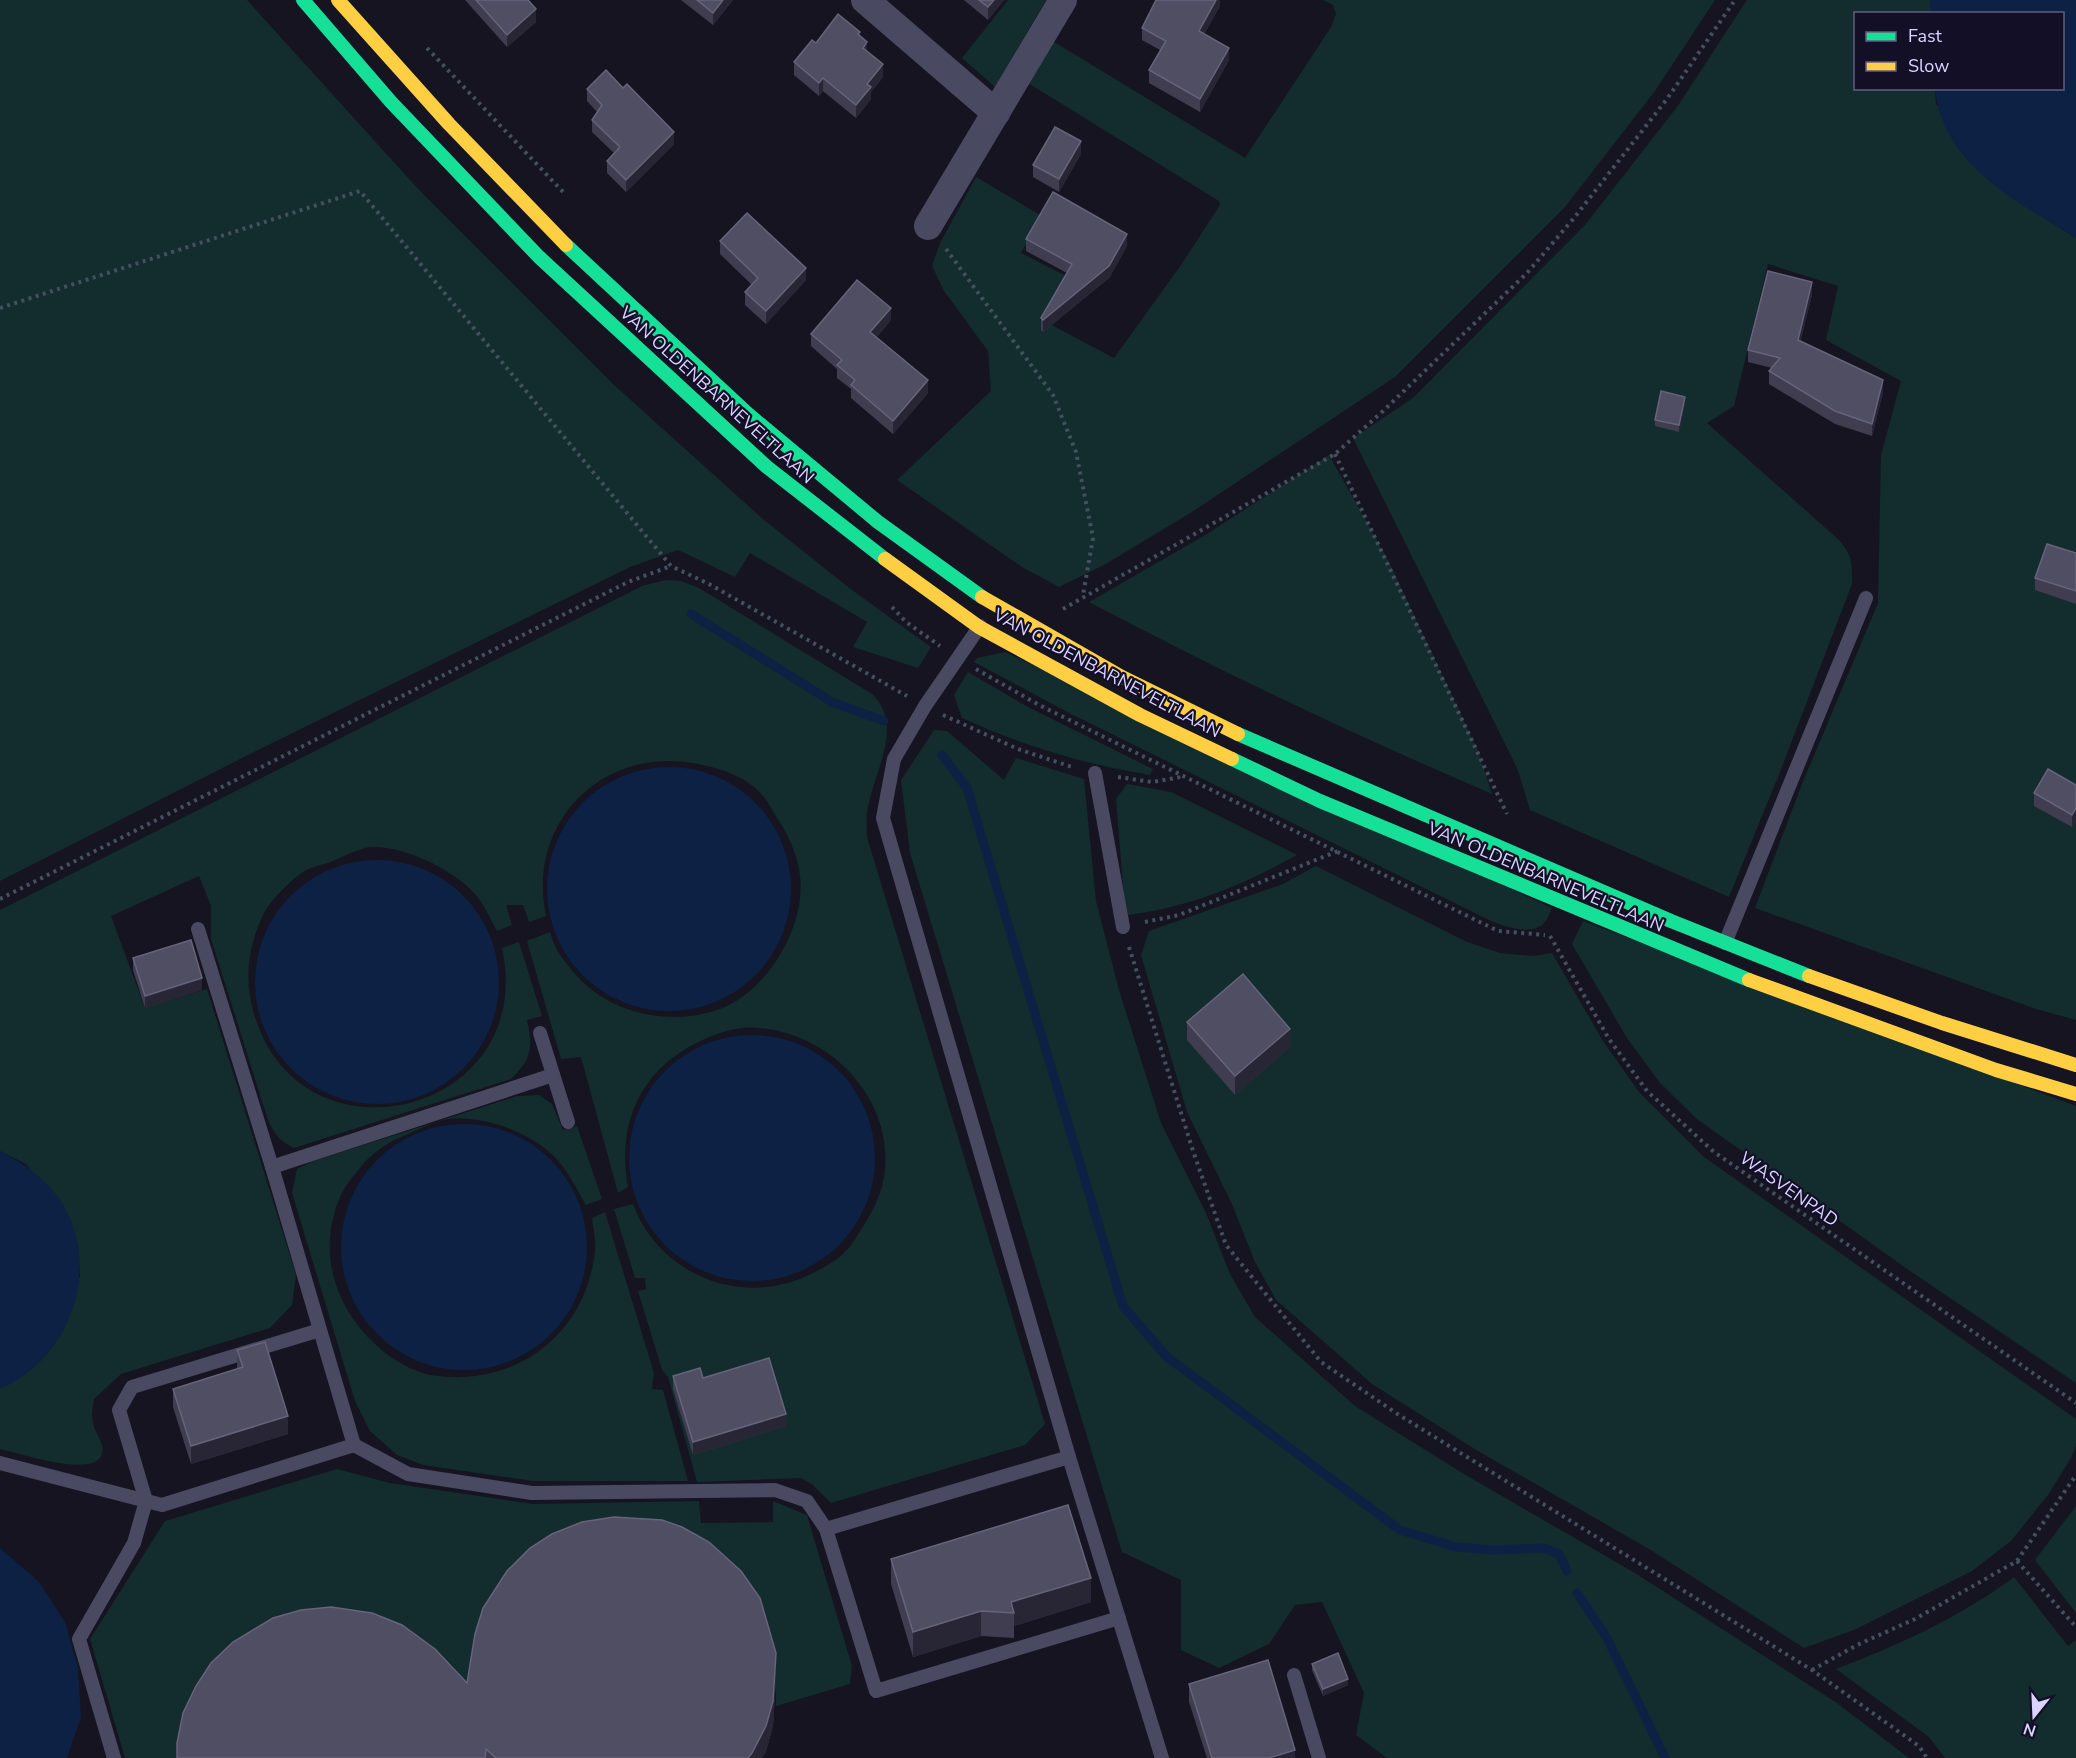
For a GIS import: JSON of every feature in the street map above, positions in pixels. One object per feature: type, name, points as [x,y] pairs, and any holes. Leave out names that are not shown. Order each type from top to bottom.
[{"type":"main road","name":"VAN OLDENBARNEVELTLAAN","points":[[303,0],[391,102],[539,257],[684,393],[767,467],[862,544],[979,627],[1140,715],[1320,801],[1715,968],[1996,1070],[2076,1094]]},
{"type":"main road","name":"VAN OLDENBARNEVELTLAAN","points":[[338,0],[410,82],[559,240],[704,376],[876,521],[993,604],[1148,691],[1331,778],[1725,943],[2001,1043],[2076,1065]]},
{"type":"street","points":[[865,0],[996,113]]},
{"type":"street","points":[[928,226],[1063,0]]},
{"type":"lane","points":[[1715,968],[1866,598]]},
{"type":"lane","points":[[993,604],[925,706],[894,759],[883,818],[1069,1457],[1162,1758]]},
{"type":"lane","points":[[1095,773],[1123,927]]},
{"type":"lane","points":[[198,929],[272,1167],[354,1445],[408,1474],[532,1493],[775,1490],[807,1501],[826,1529],[876,1691],[1119,1618]]},
{"type":"lane","points":[[540,1033],[568,1122]]},
{"type":"lane","points":[[272,1167],[553,1076]]},
{"type":"lane","points":[[114,1758],[78,1640],[134,1543],[146,1500],[119,1410],[132,1387],[320,1330]]},
{"type":"lane","points":[[0,1463],[162,1505],[354,1445]]},
{"type":"lane","points":[[826,1529],[1069,1457]]},
{"type":"lane","points":[[1294,1675],[1319,1758]]},
{"type":"path","points":[[1060,611],[1335,454],[1480,320],[1527,273],[1667,99],[1734,0]]},
{"type":"path","points":[[423,44],[571,200]]},
{"type":"path","points":[[0,308],[360,191],[671,566],[709,584],[925,706],[1018,749],[1095,773],[1152,783],[1183,777],[1338,851]]},
{"type":"path","points":[[928,226],[1053,395],[1076,452],[1093,538],[1083,596]]},
{"type":"path","points":[[1335,454],[1509,821]]},
{"type":"path","points":[[0,899],[628,582],[671,566]]},
{"type":"path","points":[[1338,851],[1179,915],[1123,927],[1193,1151],[1226,1245],[1321,1362],[1399,1415],[1812,1670],[1918,1746],[1928,1758]]},
{"type":"path","name":"WASVENPAD","points":[[1338,851],[1498,931],[1550,935],[1609,1039],[1647,1091],[1714,1152],[2076,1403]]},
{"type":"path","points":[[1812,1670],[1857,1645],[1915,1619],[2017,1561],[2076,1475]]},
{"type":"path","points":[[2017,1561],[2076,1627]]},
{"type":"green space","points":[[0,0],[247,0],[420,191],[613,384],[764,520],[852,590],[931,647],[918,668],[853,647],[867,622],[750,553],[735,577],[678,550],[630,567],[248,755],[0,881]]},
{"type":"green space","points":[[1008,0],[1046,0],[995,87],[962,58]]},
{"type":"green space","points":[[1323,0],[1715,0],[1655,91],[1565,207],[1395,377],[1192,512],[1104,565],[1059,587],[1022,567],[897,480],[991,391],[988,351],[944,291],[932,266],[940,243],[976,177],[1042,216],[1021,253],[1068,277],[1042,320],[1114,358],[1181,265],[1220,205],[1219,201],[1028,83],[1051,40],[1245,158],[1331,27],[1336,14],[1333,5]]},
{"type":"green space","points":[[1747,0],[1930,0],[1930,12],[1854,12],[1854,90],[1935,90],[1936,104],[2041,216],[2076,238],[2076,1020],[2036,1009],[1755,908],[1802,784],[1878,603],[1881,455],[1901,381],[1826,340],[1838,286],[1768,264],[1734,406],[1707,423],[1838,539],[1849,555],[1852,570],[1852,584],[1729,897],[1530,810],[1518,770],[1353,438],[1413,398],[1585,225],[1677,107]]},
{"type":"green space","points":[[1329,455],[1388,560],[1478,751],[1492,794],[1289,702],[1089,602],[1207,534]]},
{"type":"green space","points":[[666,580],[681,581],[699,588],[872,694],[882,707],[887,735],[867,813],[867,837],[1045,1424],[1025,1445],[831,1503],[813,1485],[801,1478],[697,1482],[668,1377],[662,1370],[638,1291],[646,1289],[645,1278],[635,1278],[614,1209],[633,1204],[646,1230],[664,1251],[685,1268],[709,1280],[734,1286],[761,1287],[789,1283],[830,1264],[851,1245],[867,1221],[879,1195],[884,1177],[885,1149],[880,1122],[869,1098],[853,1076],[834,1058],[811,1043],[786,1033],[759,1028],[739,1028],[713,1035],[685,1049],[666,1063],[651,1079],[639,1098],[631,1118],[626,1139],[625,1162],[628,1187],[618,1193],[581,1057],[561,1059],[527,941],[550,932],[562,957],[579,978],[592,990],[625,1008],[643,1014],[661,1016],[699,1015],[717,1010],[735,1001],[767,974],[780,956],[790,936],[797,916],[800,896],[799,868],[792,846],[764,797],[749,783],[719,769],[668,761],[635,765],[605,777],[581,796],[561,820],[548,849],[543,881],[546,916],[529,922],[523,905],[506,905],[512,925],[497,931],[479,899],[459,879],[415,855],[384,848],[361,849],[309,869],[298,875],[282,890],[265,911],[254,938],[249,965],[249,992],[256,1020],[282,1067],[321,1096],[365,1107],[411,1102],[453,1083],[486,1050],[504,1005],[502,948],[519,942],[542,1016],[527,1020],[530,1038],[529,1052],[523,1065],[511,1079],[294,1148],[277,1136],[267,1117],[211,939],[211,906],[199,876],[111,916],[145,1008],[207,989],[296,1275],[292,1305],[270,1328],[121,1374],[94,1399],[92,1420],[103,1450],[96,1461],[86,1464],[56,1462],[0,1449],[0,1388],[12,1383],[80,1277],[78,1247],[71,1221],[26,1164],[0,1151],[0,910],[642,586]]},
{"type":"green space","points":[[1005,652],[1552,908],[1546,921],[1538,928],[1524,930],[1489,920],[1071,714],[974,662],[977,658]]},
{"type":"green space","points":[[968,672],[1028,707],[1153,769],[1150,775],[1054,753],[962,718],[954,695]]},
{"type":"green space","points":[[934,730],[947,731],[1004,780],[1016,758],[1084,779],[1096,901],[1119,990],[1161,1123],[1206,1213],[1230,1274],[1255,1317],[1355,1406],[1464,1474],[1635,1573],[1837,1703],[1909,1758],[1387,1758],[1356,1735],[1364,1693],[1322,1602],[1295,1605],[1269,1644],[1219,1668],[1181,1650],[1181,1580],[1122,1552],[910,853],[901,780]]},
{"type":"green space","points":[[1127,784],[1171,792],[1297,855],[1216,893],[1174,906],[1128,915],[1124,897],[1116,799]]},
{"type":"green space","points":[[1316,866],[1467,942],[1500,953],[1532,956],[1552,953],[1603,1041],[1639,1092],[1704,1157],[2076,1419],[2076,1446],[2071,1458],[2048,1495],[2011,1541],[1972,1571],[1854,1630],[1804,1648],[1649,1549],[1478,1451],[1372,1384],[1276,1300],[1255,1262],[1231,1202],[1187,1112],[1141,955],[1149,931],[1283,884]]},
{"type":"green space","points":[[1583,921],[2076,1106],[2076,1383],[1910,1271],[1697,1119],[1660,1083],[1627,1038],[1572,944]]},
{"type":"green space","points":[[539,1095],[552,1104],[563,1130],[577,1126],[602,1199],[586,1205],[559,1161],[547,1150],[513,1130],[475,1120],[449,1119],[433,1123],[393,1141],[374,1153],[343,1192],[334,1215],[330,1235],[333,1275],[339,1293],[360,1328],[395,1360],[419,1372],[437,1376],[467,1377],[495,1372],[521,1362],[544,1348],[563,1329],[578,1306],[589,1279],[595,1250],[592,1218],[605,1212],[654,1373],[652,1389],[663,1390],[688,1481],[533,1481],[423,1465],[397,1455],[370,1431],[355,1401],[292,1193],[297,1169],[314,1161],[517,1096]]},
{"type":"green space","points":[[337,1469],[390,1483],[533,1504],[699,1501],[701,1523],[773,1522],[773,1501],[807,1515],[852,1666],[850,1684],[776,1706],[776,1678],[471,1707],[179,1758],[125,1758],[90,1639],[165,1521]]},
{"type":"green space","points":[[2076,1506],[2076,1613],[2035,1560]]},
{"type":"green space","points":[[2014,1577],[2068,1646],[2076,1640],[2076,1758],[1945,1758],[1929,1737],[1836,1669],[1928,1629],[1973,1605]]},
{"type":"water","points":[[1930,0],[2076,0],[2076,238],[2008,195],[1968,160],[1952,140],[1941,116],[1935,90],[2064,90],[2064,12],[1930,12]]},
{"type":"water","points":[[657,767],[681,767],[704,772],[727,781],[747,795],[763,811],[782,842],[789,865],[791,889],[789,913],[777,947],[763,967],[747,983],[727,997],[704,1006],[681,1011],[657,1011],[634,1006],[611,997],[591,983],[575,967],[561,947],[552,924],[547,901],[547,877],[552,854],[561,831],[575,811],[591,795],[611,781],[634,772]]},
{"type":"water","points":[[377,860],[401,862],[424,869],[435,874],[463,896],[485,924],[490,935],[497,958],[499,982],[497,1006],[490,1029],[485,1040],[463,1068],[435,1090],[424,1095],[401,1102],[377,1104],[353,1102],[330,1095],[319,1090],[291,1068],[269,1040],[264,1029],[257,1006],[255,982],[257,958],[264,935],[269,924],[291,896],[319,874],[330,869],[353,862]]},
{"type":"water","points":[[740,1035],[764,1035],[788,1040],[810,1049],[839,1071],[861,1100],[866,1111],[873,1134],[875,1158],[873,1182],[866,1205],[861,1216],[839,1245],[810,1267],[788,1276],[764,1281],[740,1281],[716,1276],[694,1267],[674,1253],[657,1236],[643,1216],[634,1194],[629,1170],[629,1146],[634,1122],[643,1100],[657,1080],[674,1063],[694,1049],[716,1040]]},
{"type":"water","points":[[452,1124],[476,1124],[500,1129],[522,1138],[551,1160],[573,1189],[578,1200],[585,1223],[587,1247],[585,1271],[578,1294],[573,1305],[551,1334],[522,1356],[500,1365],[476,1370],[452,1370],[428,1365],[406,1356],[386,1342],[369,1325],[355,1305],[346,1283],[341,1259],[341,1235],[346,1211],[355,1189],[369,1169],[386,1152],[406,1138],[428,1129]]},
{"type":"water","points":[[0,1151],[35,1173],[56,1194],[74,1229],[79,1256],[78,1283],[72,1310],[61,1335],[45,1357],[24,1375],[0,1388]]},
{"type":"water","points":[[0,1548],[39,1582],[65,1622],[78,1668],[81,1717],[67,1758],[0,1758]]},
{"type":"building","points":[[476,0],[528,0],[536,9],[507,35]]},
{"type":"building","points":[[697,0],[723,0],[713,13]]},
{"type":"building","points":[[979,0],[994,0],[988,7]]},
{"type":"building","points":[[1156,0],[1216,0],[1199,31],[1229,48],[1200,99],[1149,70],[1166,41],[1142,28]]},
{"type":"building","points":[[838,14],[860,32],[858,34],[867,42],[863,48],[883,64],[867,84],[871,87],[856,105],[823,78],[819,83],[794,62],[812,40],[816,43]]},
{"type":"building","points":[[606,70],[623,88],[627,84],[674,132],[626,180],[607,161],[620,147],[592,120],[602,105],[587,89]]},
{"type":"building","points":[[1055,127],[1081,141],[1059,179],[1033,165]]},
{"type":"building","points":[[1053,192],[1127,234],[1109,266],[1043,320],[1041,318],[1072,264],[1026,239]]},
{"type":"building","points":[[747,213],[806,268],[766,311],[745,292],[758,278],[720,241]]},
{"type":"building","points":[[1768,271],[1812,282],[1798,340],[1883,380],[1872,424],[1835,411],[1769,371],[1780,358],[1748,350]]},
{"type":"building","points":[[857,280],[891,308],[870,332],[928,380],[893,421],[851,385],[855,380],[837,365],[842,360],[811,334]]},
{"type":"building","points":[[1661,391],[1685,397],[1679,425],[1655,420]]},
{"type":"building","points":[[2047,544],[2076,553],[2076,591],[2035,578]]},
{"type":"building","points":[[2048,769],[2076,785],[2076,808],[2072,815],[2034,793]]},
{"type":"building","points":[[191,940],[202,978],[145,996],[133,958]]},
{"type":"building","points":[[1243,974],[1290,1029],[1235,1076],[1187,1022]]},
{"type":"building","points":[[265,1342],[288,1416],[191,1446],[173,1389],[243,1367],[237,1350]]},
{"type":"building","points":[[769,1358],[786,1414],[693,1442],[673,1376],[700,1368],[703,1378]]},
{"type":"building","points":[[1068,1505],[1091,1578],[1011,1602],[1014,1613],[981,1611],[913,1632],[891,1559]]},
{"type":"building","points":[[614,1517],[662,1520],[682,1527],[709,1542],[741,1571],[760,1598],[776,1653],[773,1701],[766,1726],[748,1758],[496,1758],[486,1749],[485,1758],[177,1758],[177,1743],[183,1713],[196,1686],[211,1663],[233,1642],[273,1618],[301,1610],[331,1607],[372,1613],[402,1625],[435,1649],[467,1683],[475,1634],[483,1608],[507,1571],[530,1548],[552,1534],[582,1522]]},
{"type":"building","points":[[1338,1653],[1348,1679],[1323,1689],[1312,1664]]},
{"type":"building","points":[[1268,1660],[1295,1750],[1269,1758],[1212,1758],[1189,1684]]},
{"type":"waterway","points":[[691,614],[832,702],[884,721]]},
{"type":"waterway","points":[[942,755],[967,788],[1123,1306],[1167,1357],[1400,1530],[1456,1547],[1494,1550],[1544,1548],[1559,1554],[1567,1571]]},
{"type":"waterway","points":[[1577,1593],[1607,1638],[1665,1758]]},
{"type":"traffic: fast","points":[[303,0],[391,102],[539,257],[767,467],[885,559]]},
{"type":"traffic: fast","points":[[566,245],[748,414],[878,522],[982,597]]},
{"type":"traffic: fast","points":[[1238,734],[1671,921],[1809,976]]},
{"type":"traffic: fast","points":[[1232,759],[1320,801],[1749,980]]},
{"type":"traffic: slow","points":[[338,0],[449,124],[566,245]]},
{"type":"traffic: slow","points":[[885,559],[979,627],[1140,715],[1232,759]]},
{"type":"traffic: slow","points":[[982,597],[1122,677],[1238,734]]},
{"type":"traffic: slow","points":[[1809,976],[1942,1023],[2076,1065]]},
{"type":"traffic: slow","points":[[1749,980],[1996,1070],[2076,1094]]}]
